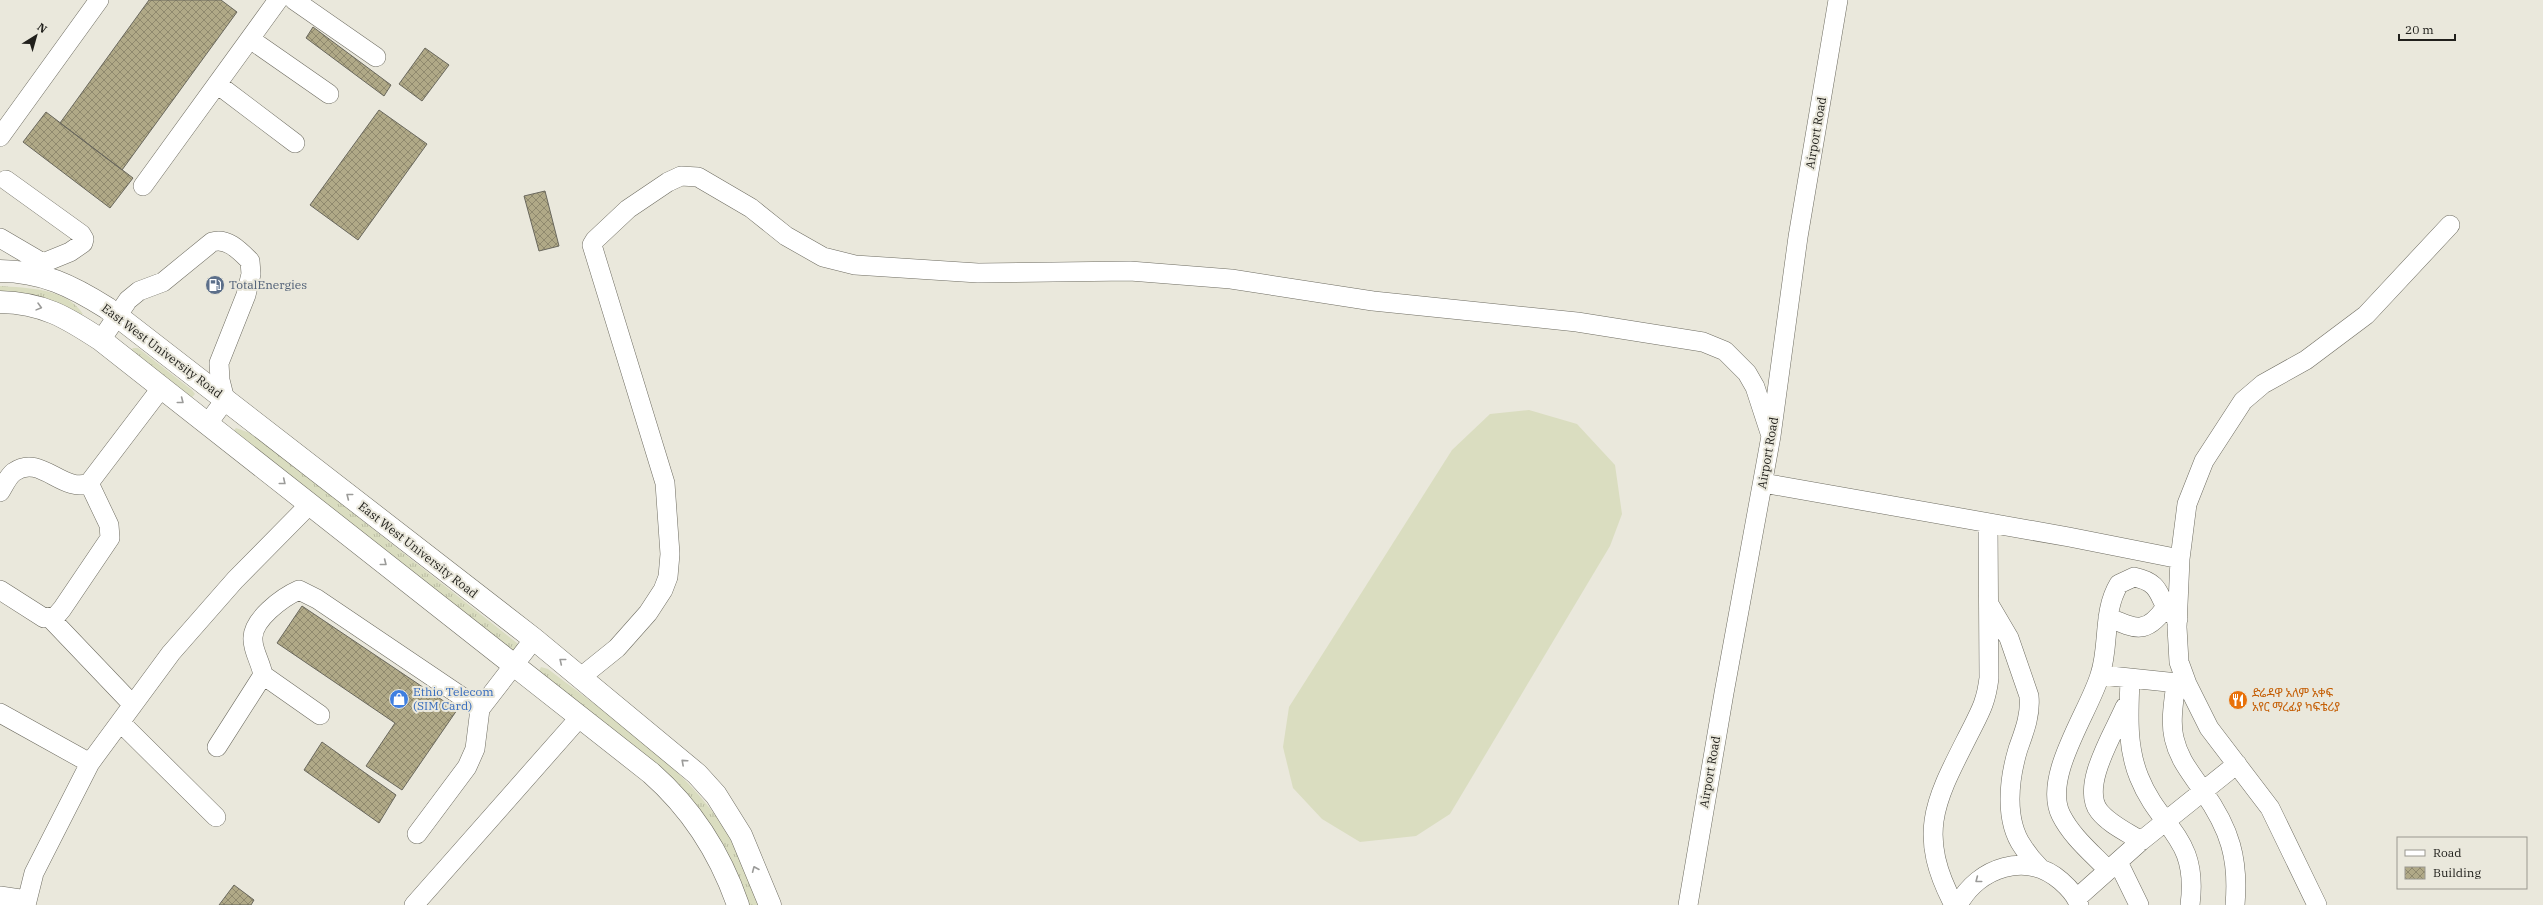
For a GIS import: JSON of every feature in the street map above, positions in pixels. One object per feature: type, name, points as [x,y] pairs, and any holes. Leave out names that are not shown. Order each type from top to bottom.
[{"type":"main road","name":"East West University Road","points":[[10,271],[45,277],[75,288],[118,317],[534,639],[663,744],[697,774],[716,796],[741,835],[770,905]]},
{"type":"main road","points":[[0,302],[40,307],[68,318],[101,340],[162,386],[651,773],[682,804],[698,823],[724,865],[738,905]]},
{"type":"street","points":[[0,137],[99,0]]},
{"type":"street","points":[[143,186],[278,0]]},
{"type":"street","points":[[294,0],[376,57]]},
{"type":"street","name":"Airport Road","points":[[1688,905],[1772,436],[1798,237],[1838,0]]},
{"type":"street","points":[[250,39],[329,94]]},
{"type":"street","points":[[217,84],[295,143]]},
{"type":"street","points":[[581,677],[617,648],[648,613],[663,590],[668,577],[670,554],[665,483],[592,245],[594,240],[628,209],[668,182],[681,176],[698,177],[751,208],[786,236],[823,257],[855,265],[978,273],[1130,271],[1231,279],[1373,301],[1577,322],[1703,342],[1725,351],[1747,373],[1755,387],[1772,436]]},
{"type":"street","points":[[6,180],[80,234],[84,239],[83,243],[70,252],[10,271]]},
{"type":"street","points":[[2171,613],[2187,504],[2204,461],[2243,401],[2274,377],[2306,360],[2366,315],[2450,225]]},
{"type":"street","points":[[0,238],[41,262]]},
{"type":"street","points":[[101,340],[118,317],[128,300],[139,291],[163,282],[212,242],[219,240],[241,251],[250,261],[251,274],[246,295],[219,363],[220,380],[225,400],[208,423]]},
{"type":"street","points":[[0,492],[13,472],[26,466],[36,467],[78,484],[89,483],[162,386]]},
{"type":"street","points":[[0,590],[41,617],[50,618],[56,616],[62,609],[110,538],[109,525],[89,483]]},
{"type":"street","points":[[1763,483],[2180,559]]},
{"type":"street","points":[[0,896],[27,903],[34,873],[90,763],[171,653],[235,580],[310,504]]},
{"type":"street","points":[[1954,905],[1942,883],[1934,856],[1932,828],[1934,810],[1941,791],[1987,699],[1988,523]]},
{"type":"street","points":[[2139,905],[2113,866],[2074,834],[2061,814],[2056,797],[2063,766],[2081,716],[2101,675],[2110,602],[2119,584],[2134,577],[2155,585],[2160,591],[2171,613],[2182,684],[2173,736],[2185,768],[2203,790],[2225,826],[2233,848],[2237,877],[2235,905]]},
{"type":"street","points":[[217,747],[263,675],[261,662],[252,642],[253,635],[270,610],[285,596],[299,590],[317,599],[480,709]]},
{"type":"street","points":[[1988,603],[2008,638],[2029,696],[2030,706],[2026,726],[2018,751],[2011,784],[2011,810],[2014,827],[2022,847],[2040,868]]},
{"type":"street","points":[[2108,618],[2129,626],[2145,628],[2171,613]]},
{"type":"street","points":[[50,618],[132,705]]},
{"type":"street","points":[[417,834],[467,766],[475,748],[480,709],[534,639]]},
{"type":"street","points":[[263,675],[320,715]]},
{"type":"street","points":[[2101,675],[2130,687],[2182,684]]},
{"type":"street","points":[[2182,684],[2209,728],[2270,808],[2317,905]]},
{"type":"street","points":[[2130,687],[2128,732],[2134,763],[2139,778],[2148,795],[2167,821],[2186,852],[2193,888],[2190,905]]},
{"type":"street","points":[[2130,687],[2101,760],[2092,791],[2093,801],[2099,811],[2112,824],[2142,841]]},
{"type":"street","points":[[0,713],[90,763]]},
{"type":"street","points":[[414,905],[580,717]]},
{"type":"street","points":[[120,722],[216,817]]},
{"type":"street","points":[[1958,905],[1964,894],[1975,881],[1990,872],[2006,866],[2023,865],[2040,868],[2056,876],[2083,900],[2113,866],[2203,790],[2237,764]]},
{"type":"green space","points":[[0,286],[34,289],[57,294],[76,305],[83,314],[78,316],[0,297]]},
{"type":"green space","points":[[133,348],[138,348],[192,390],[195,394],[189,400],[131,350]]},
{"type":"green space","points":[[1529,410],[1577,424],[1615,465],[1622,514],[1610,546],[1450,814],[1416,836],[1360,842],[1322,819],[1293,788],[1283,747],[1289,707],[1452,450],[1490,414]]},
{"type":"green space","points":[[236,428],[253,434],[517,643],[520,648],[516,653],[231,434]]},
{"type":"green space","points":[[541,667],[548,669],[630,731],[682,777],[705,802],[725,830],[742,859],[759,905],[745,905],[720,845],[539,671]]},
{"type":"building","points":[[149,0],[221,0],[237,12],[122,170],[60,123]]},
{"type":"building","points":[[313,27],[391,85],[384,96],[306,38]]},
{"type":"building","points":[[425,48],[449,65],[422,101],[399,84]]},
{"type":"building","points":[[379,110],[427,144],[358,240],[310,205]]},
{"type":"building","points":[[46,112],[133,178],[110,208],[23,142]]},
{"type":"building","points":[[545,191],[559,246],[539,251],[524,196]]},
{"type":"building","points":[[302,606],[457,710],[402,790],[366,766],[395,723],[277,643]]},
{"type":"building","points":[[322,742],[396,795],[379,823],[304,770]]},
{"type":"building","points":[[234,885],[254,900],[251,905],[219,905]]},
{"type":"place","name":"TotalEnergies","points":[[215,285]]},
{"type":"place","name":"Ethio Telecom (SIM Card)","points":[[399,699]]},
{"type":"place","name":"ድሬዳዋ አለም አቀፍ አየር ማረፊያ ካፍቴሪያ","points":[[2238,700]]}]
